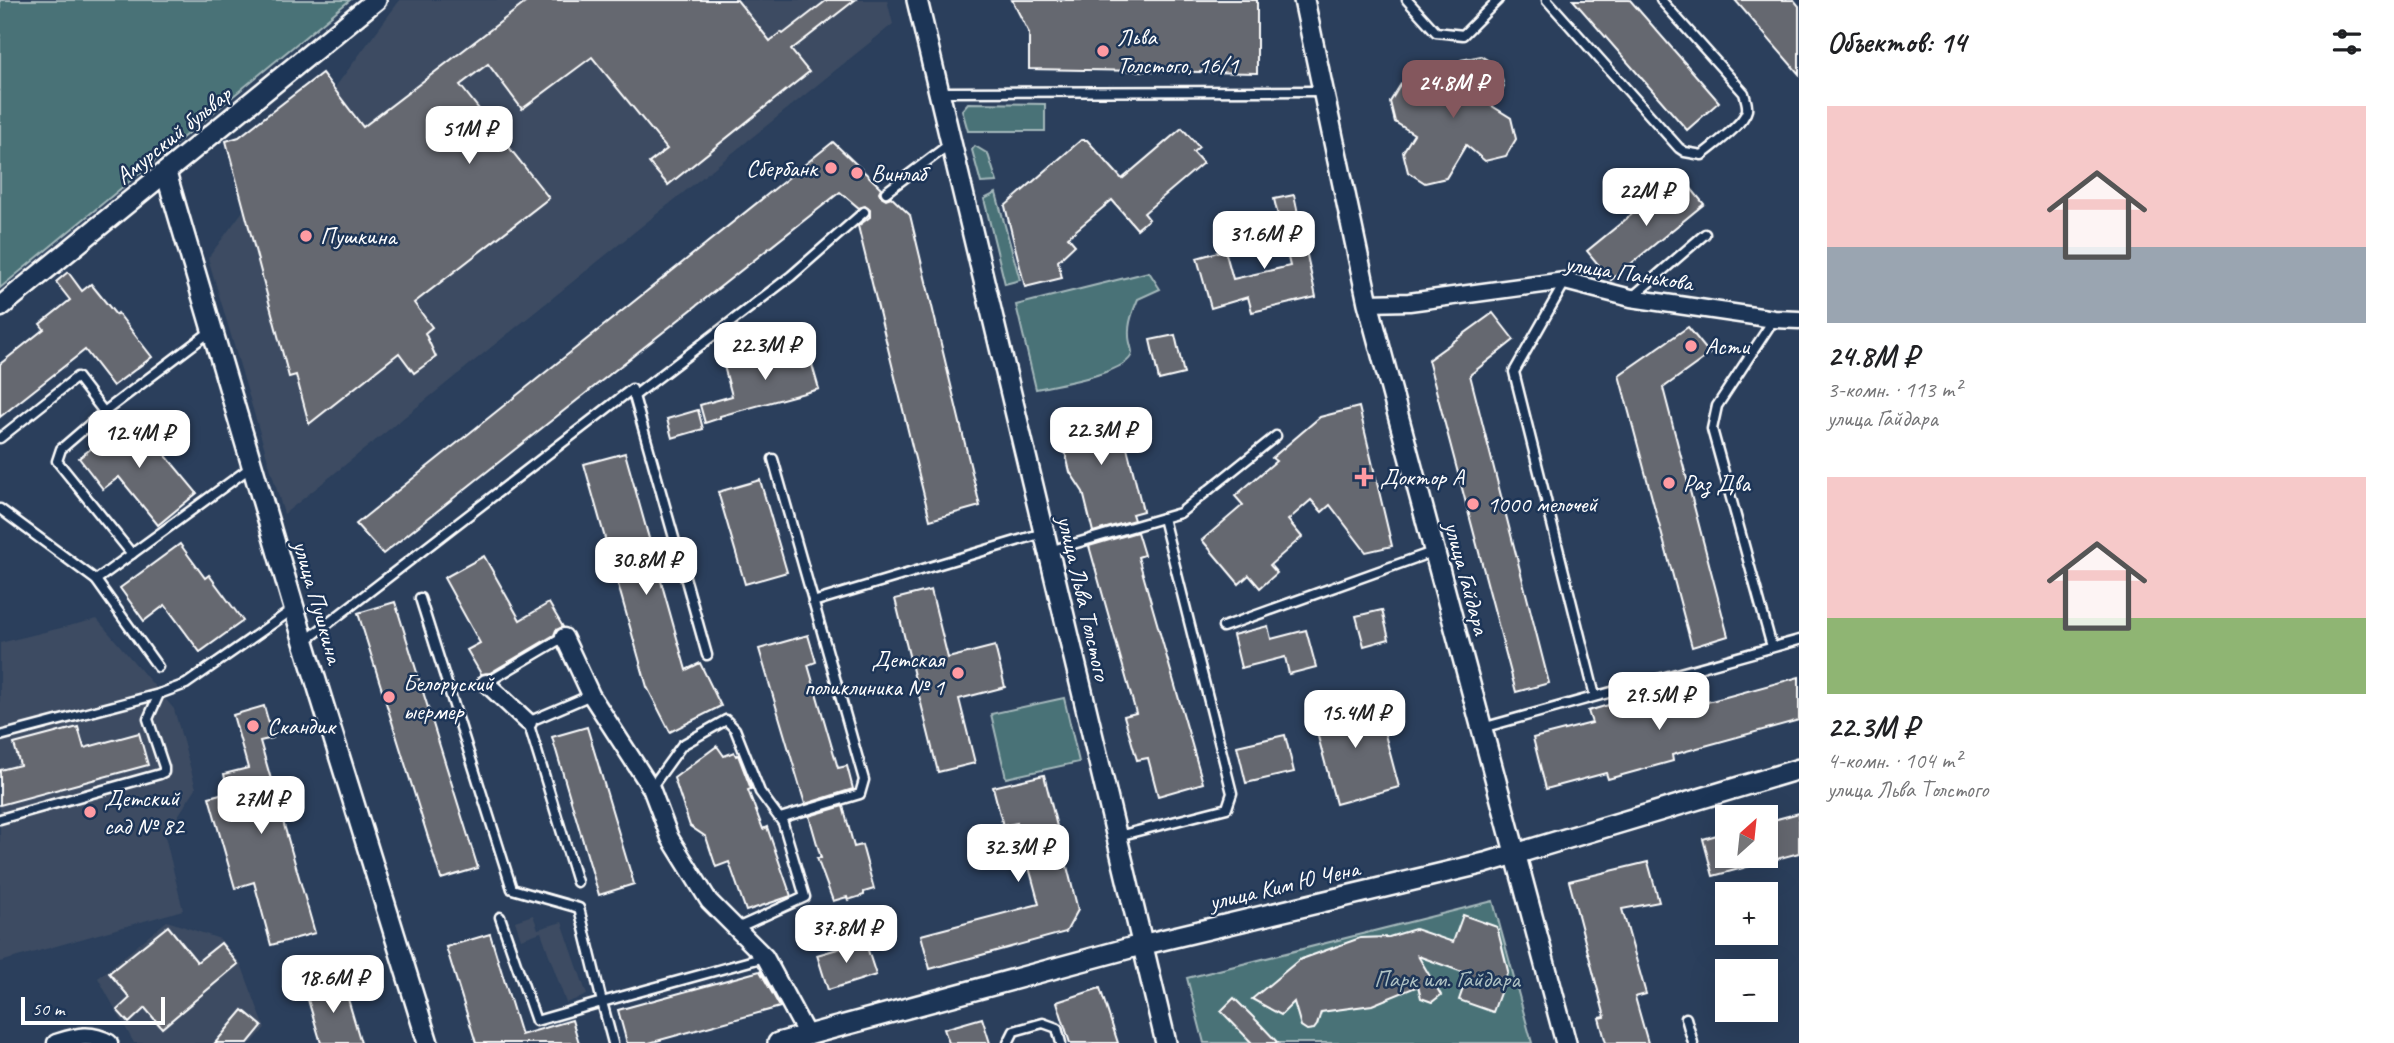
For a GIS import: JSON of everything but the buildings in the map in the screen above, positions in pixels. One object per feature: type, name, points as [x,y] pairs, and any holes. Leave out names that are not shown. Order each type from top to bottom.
[{"type":"street","name":"Амурский бульвар","points":[[0,307],[376,0]]},
{"type":"street","name":"улица Льва Толстого","points":[[917,0],[1166,1043]]},
{"type":"street","name":"улица Гайдара","points":[[1304,0],[1368,303],[1566,1043]]},
{"type":"street","name":"улица Пушкина","points":[[166,173],[304,642],[428,1043]]},
{"type":"street","name":"улица Панькова","points":[[1368,303],[1409,302],[1565,281],[1631,298],[1774,319],[1799,320]]},
{"type":"street","points":[[564,637],[592,695],[651,788],[676,848],[709,901],[765,957],[807,1035]]},
{"type":"street","points":[[486,683],[528,722]]},
{"type":"street","name":"улица Ким Ю Чена","points":[[778,1043],[1141,945],[1515,854],[1799,769]]},
{"type":"street","points":[[56,1043],[88,1035],[109,1043]]},
{"type":"lane","points":[[1407,0],[1436,33],[1463,35],[1498,0]]},
{"type":"lane","points":[[1547,0],[1679,148],[1702,155],[1741,120],[1747,109],[1746,100],[1744,93],[1661,0]]},
{"type":"lane","points":[[939,92],[1323,91]]},
{"type":"lane","points":[[886,192],[951,143]]},
{"type":"lane","points":[[634,396],[790,276],[864,212]]},
{"type":"lane","points":[[1631,298],[1705,234]]},
{"type":"lane","points":[[1565,281],[1514,372],[1595,696]]},
{"type":"lane","points":[[1772,647],[1712,429],[1717,406],[1774,319]]},
{"type":"lane","points":[[132,554],[57,460],[61,449],[104,412],[214,329]]},
{"type":"lane","points":[[0,438],[77,377],[104,412]]},
{"type":"lane","points":[[304,642],[632,389],[707,655]]},
{"type":"lane","points":[[813,602],[1045,542],[1180,513],[1276,436]]},
{"type":"lane","points":[[774,459],[864,780],[860,794],[779,818]]},
{"type":"lane","points":[[96,580],[253,466]]},
{"type":"lane","points":[[0,509],[96,580],[158,667]]},
{"type":"lane","points":[[1115,836],[1227,808],[1232,793],[1163,517]]},
{"type":"lane","points":[[1223,626],[1435,551]]},
{"type":"lane","points":[[420,598],[512,889],[579,908],[613,1043]]},
{"type":"lane","points":[[0,736],[159,694],[187,684],[294,608]]},
{"type":"lane","points":[[486,683],[564,637]]},
{"type":"lane","points":[[1482,728],[1799,640]]},
{"type":"lane","points":[[0,819],[164,772],[148,719],[159,694]]},
{"type":"lane","points":[[577,882],[528,722],[592,695]]},
{"type":"lane","points":[[651,788],[682,745],[726,720],[735,729],[760,792],[783,822],[805,897],[736,928]]},
{"type":"lane","points":[[500,917],[536,1021],[765,957]]},
{"type":"lane","points":[[1686,1018],[1693,1043]]},
{"type":"lane","points":[[1008,1043],[1014,1031],[1043,1023],[1057,1028],[1061,1043]]},
{"type":"shaded area","points":[[400,0],[887,0],[893,24],[284,514],[208,258]]},
{"type":"shaded area","name":"Детский сад № 82","points":[[97,619],[174,709],[196,788],[165,836],[183,910],[0,962],[0,643]]},
{"type":"shaded area","points":[[533,915],[538,929],[562,922],[587,995],[566,1003],[541,932],[521,939],[515,921]]},
{"type":"shaded area","points":[[167,921],[220,939],[241,964],[265,1028],[252,1043],[134,1043],[98,978]]},
{"type":"green space","points":[[0,0],[350,0],[0,288]]},
{"type":"green space","points":[[968,103],[1045,104],[1045,131],[968,131],[962,110]]},
{"type":"green space","points":[[975,146],[988,154],[997,182],[981,183],[972,150]]},
{"type":"green space","points":[[996,193],[1020,280],[1005,284],[984,199]]},
{"type":"green space","points":[[1149,272],[1160,289],[1138,299],[1129,326],[1132,353],[1128,360],[1090,377],[1036,389],[1016,305]]},
{"type":"green space","points":[[1064,698],[1079,762],[1006,778],[991,714]]},
{"type":"green space","name":"Парк им. Гайдара","points":[[1493,901],[1532,1043],[1204,1043],[1187,978]]},
{"type":"place","name":"Льва Толстого, 16/1","points":[[1103,51]]},
{"type":"place","name":"Сбербанк","points":[[831,168]]},
{"type":"place","name":"Винлаб","points":[[857,173]]},
{"type":"place","name":"Пушкина","points":[[306,236]]},
{"type":"place","name":"Асти","points":[[1691,346]]},
{"type":"place","name":"Доктор А","points":[[1364,477]]},
{"type":"place","name":"Раз Два","points":[[1669,483]]},
{"type":"place","name":"1000 мелочей","points":[[1473,504]]},
{"type":"place","name":"Детская поликлиника № 1","points":[[958,673]]},
{"type":"place","name":"Белоруский ыермер","points":[[389,697]]},
{"type":"place","name":"Скандик","points":[[253,726]]},
{"type":"place","name":"Детский сад № 82","points":[[90,812]]}]
